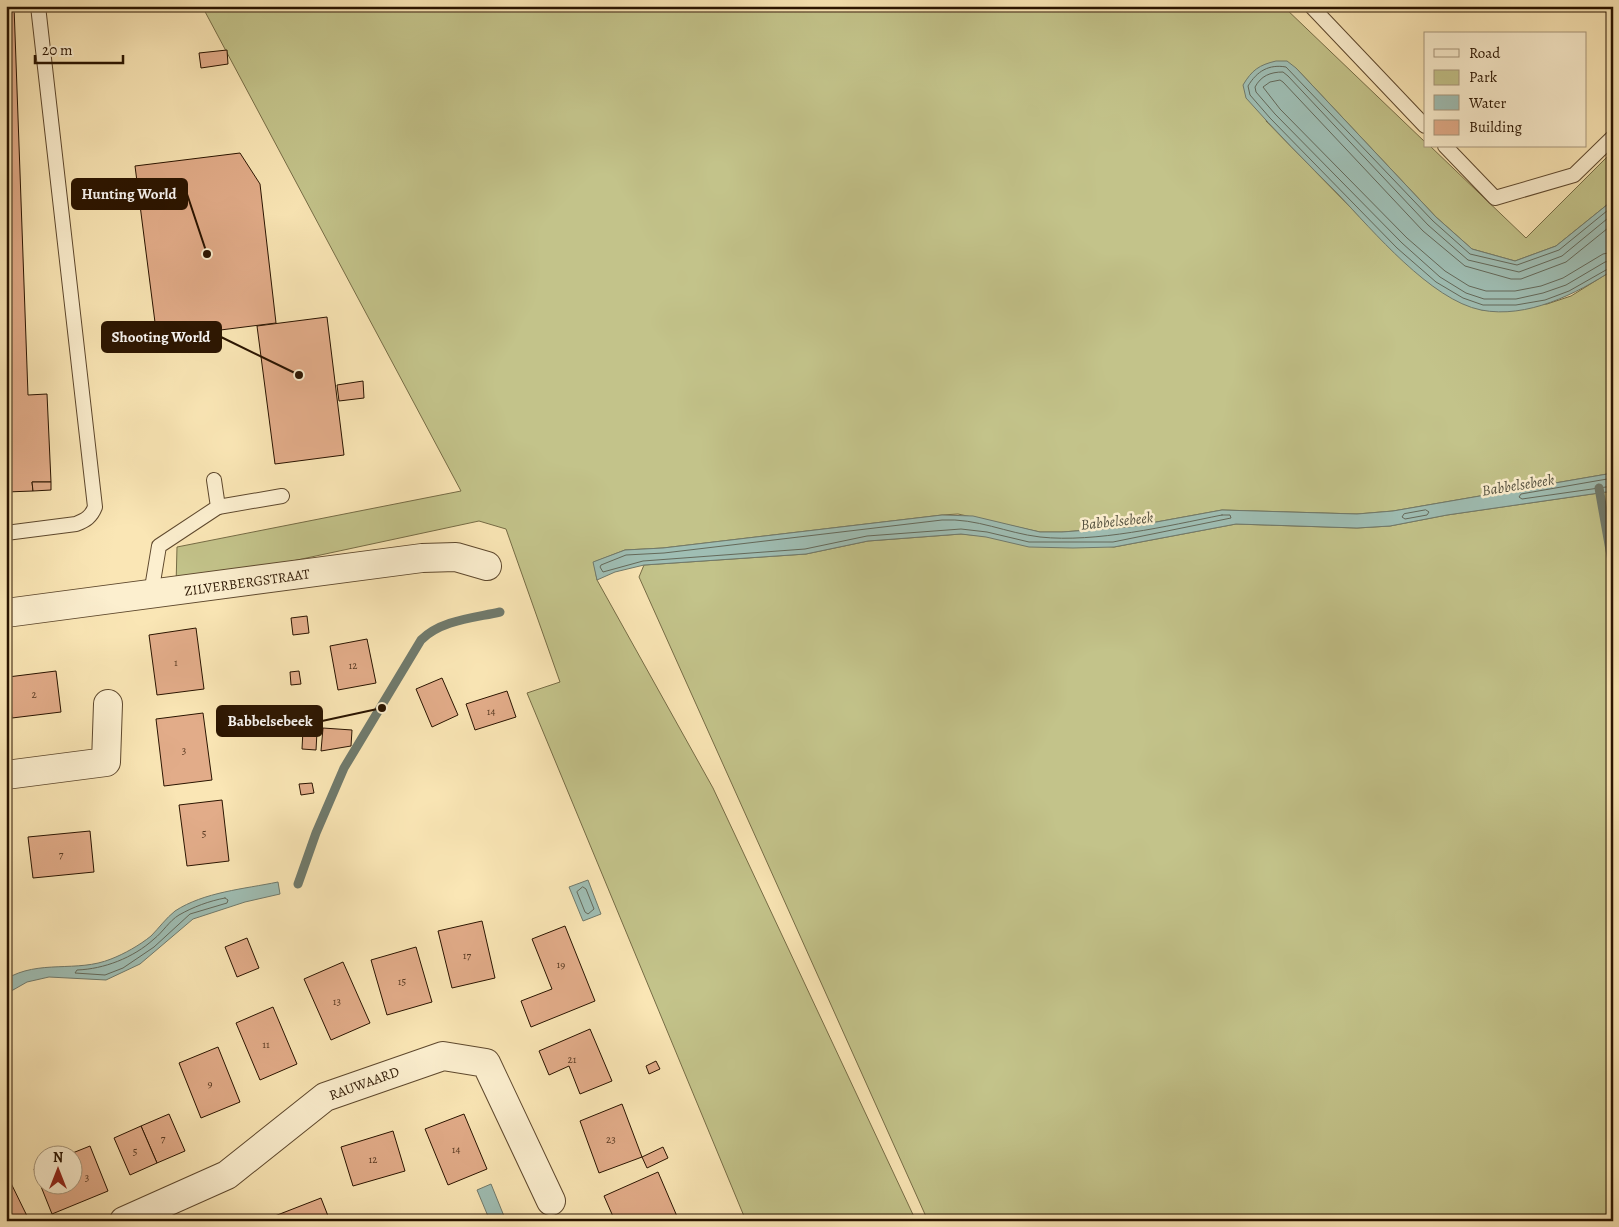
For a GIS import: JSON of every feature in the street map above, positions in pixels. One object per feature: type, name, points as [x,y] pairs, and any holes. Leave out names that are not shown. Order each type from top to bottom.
[{"type":"street","name":"ZILVERBERGSTRAAT","points":[[6,613],[422,558],[456,557],[487,566]]},
{"type":"street","points":[[6,775],[106,762],[108,704]]},
{"type":"street","name":"RAUWAARD","points":[[124,1221],[227,1175],[325,1097],[443,1056],[486,1063],[551,1201]]},
{"type":"lane","points":[[6,533],[76,524],[85,521],[92,514],[95,507],[38,6]]},
{"type":"lane","points":[[1311,6],[1424,125]]},
{"type":"lane","points":[[1447,148],[1495,198],[1574,176],[1613,137]]},
{"type":"lane","points":[[214,480],[218,507]]},
{"type":"lane","points":[[151,594],[159,546],[218,507],[282,496]]},
{"type":"green space","points":[[202,6],[1283,6],[1424,141],[1424,148],[1432,148],[1526,238],[1613,151],[1613,200],[1556,246],[1515,261],[1472,249],[1436,217],[1296,68],[1266,121],[1394,252],[1433,286],[1482,310],[1547,304],[1571,296],[1613,270],[1613,473],[1393,511],[1357,514],[1222,510],[1129,527],[1062,532],[1040,532],[958,514],[942,515],[663,548],[625,550],[594,562],[597,580],[713,788],[916,1221],[746,1221],[527,693],[560,682],[506,529],[479,521],[176,586],[177,547],[461,491]]},
{"type":"green space","points":[[1613,491],[1613,1221],[928,1221],[639,577],[644,565],[806,554],[868,541],[961,534],[1114,547],[1236,524],[1357,528],[1390,526],[1447,515]]},
{"type":"water","points":[[1276,61],[1287,61],[1296,68],[1436,217],[1472,249],[1515,261],[1556,246],[1613,200],[1613,270],[1567,296],[1533,308],[1516,311],[1498,312],[1481,310],[1462,304],[1442,293],[1423,279],[1385,244],[1246,98],[1243,85],[1250,75],[1260,66]]},
{"type":"water","points":[[1613,473],[1613,491],[1447,515],[1390,526],[1357,528],[1236,524],[1114,547],[1073,548],[1029,547],[986,537],[961,534],[868,541],[806,554],[644,565],[615,572],[597,580],[593,562],[625,550],[663,548],[942,515],[973,516],[1040,532],[1062,532],[1129,527],[1222,510],[1357,514],[1393,511]]},
{"type":"water","points":[[588,880],[601,914],[583,921],[569,887]]},
{"type":"water","points":[[278,882],[280,894],[245,902],[193,919],[140,964],[106,980],[49,977],[27,982],[6,994],[6,979],[19,973],[32,969],[85,965],[111,959],[147,939],[175,911],[199,899]]},
{"type":"water","points":[[491,1184],[506,1221],[490,1221],[477,1190]]},
{"type":"building","points":[[6,6],[14,6],[28,395],[47,394],[51,482],[32,482],[33,491],[6,492]]},
{"type":"building","points":[[227,50],[228,64],[201,68],[199,53]]},
{"type":"building","points":[[240,153],[260,184],[276,323],[157,338],[135,166]]},
{"type":"building","points":[[327,317],[344,455],[275,464],[257,326]]},
{"type":"building","points":[[363,381],[364,398],[339,401],[337,385]]},
{"type":"building","points":[[32,482],[51,482],[51,490],[33,491]]},
{"type":"building","points":[[307,616],[309,633],[293,635],[291,618]]},
{"type":"building","points":[[196,628],[204,689],[157,695],[149,635]]},
{"type":"building","points":[[367,639],[376,683],[338,690],[330,646]]},
{"type":"building","points":[[56,671],[61,712],[12,718],[8,677]]},
{"type":"building","points":[[299,671],[301,684],[291,685],[290,672]]},
{"type":"building","points":[[442,678],[458,715],[432,727],[416,689]]},
{"type":"building","points":[[507,691],[516,717],[475,730],[466,704]]},
{"type":"building","points":[[203,713],[212,780],[164,786],[156,719]]},
{"type":"building","points":[[323,728],[352,730],[351,746],[321,751]]},
{"type":"building","points":[[303,730],[317,732],[316,750],[302,749]]},
{"type":"building","points":[[312,783],[314,793],[301,795],[299,784]]},
{"type":"building","points":[[222,800],[229,861],[187,866],[179,805]]},
{"type":"building","points":[[6,825],[10,868],[6,868]]},
{"type":"building","points":[[90,831],[94,872],[33,878],[28,837]]},
{"type":"building","points":[[482,921],[495,978],[452,988],[438,931]]},
{"type":"building","points":[[565,926],[595,1001],[531,1027],[521,1001],[552,989],[532,939]]},
{"type":"building","points":[[247,938],[259,968],[237,977],[225,947]]},
{"type":"building","points":[[416,947],[432,1002],[387,1015],[371,960]]},
{"type":"building","points":[[343,962],[370,1023],[331,1040],[304,979]]},
{"type":"building","points":[[273,1007],[297,1064],[260,1080],[236,1023]]},
{"type":"building","points":[[590,1029],[612,1081],[580,1094],[569,1066],[549,1075],[539,1051]]},
{"type":"building","points":[[218,1047],[240,1102],[201,1118],[179,1063]]},
{"type":"building","points":[[656,1061],[660,1069],[649,1074],[646,1066]]},
{"type":"building","points":[[622,1104],[642,1157],[599,1173],[580,1121]]},
{"type":"building","points":[[169,1114],[185,1151],[157,1163],[141,1126]]},
{"type":"building","points":[[464,1114],[487,1169],[448,1185],[425,1129]]},
{"type":"building","points":[[141,1126],[157,1163],[130,1175],[114,1138]]},
{"type":"building","points":[[393,1131],[405,1171],[353,1186],[341,1147]]},
{"type":"building","points":[[90,1146],[108,1191],[52,1214],[44,1194],[82,1194],[82,1149]]},
{"type":"building","points":[[663,1147],[668,1158],[647,1168],[642,1157]]},
{"type":"building","points":[[658,1172],[679,1221],[615,1221],[604,1196]]},
{"type":"building","points":[[6,1173],[28,1218],[21,1221],[6,1221]]},
{"type":"building","points":[[321,1198],[330,1221],[268,1221],[267,1219]]},
{"type":"waterway","points":[[1599,488],[1613,567]]},
{"type":"waterway","name":"Babbelsebeek","points":[[298,884],[316,833],[344,768],[421,640],[429,633],[448,624],[500,612]]},
{"type":"place","name":"Hunting World","points":[[207,254]]},
{"type":"place","name":"Shooting World","points":[[299,375]]},
{"type":"place","name":"Babbelsebeek","points":[[382,708]]}]
